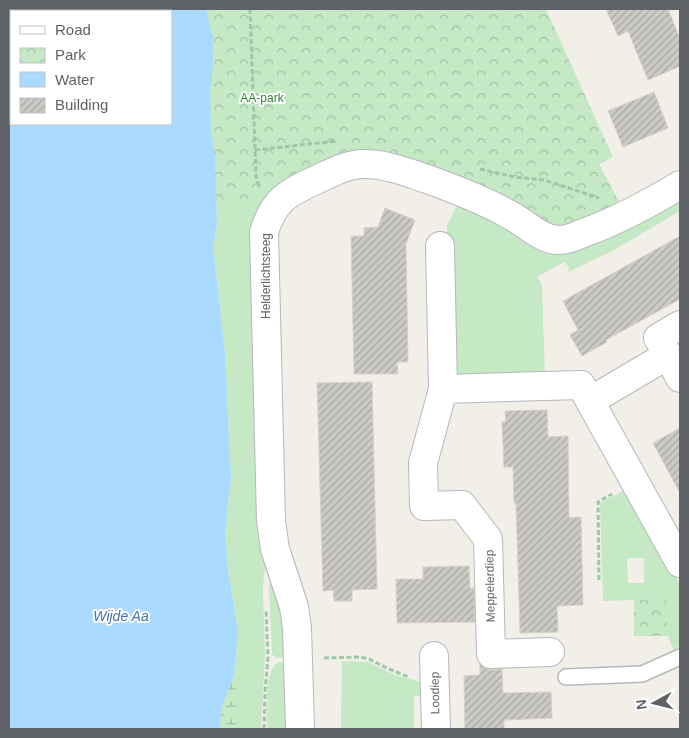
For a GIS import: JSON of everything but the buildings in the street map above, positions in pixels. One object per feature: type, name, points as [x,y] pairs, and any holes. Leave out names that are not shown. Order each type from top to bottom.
[{"type":"street","name":"Helderlichtsteeg","points":[[300,729],[297,628],[294,607],[275,549],[271,521],[264,232],[268,218],[276,205],[293,191],[338,170],[364,164],[380,165],[396,168],[457,190],[510,215],[544,236],[561,240],[606,225],[651,203],[680,185]]},
{"type":"street","name":"Meppelerdiep","points":[[440,246],[443,389],[423,463],[424,506],[462,505],[488,539],[491,654],[550,652]]},
{"type":"street","points":[[590,401],[674,366],[658,338],[680,325]]},
{"type":"street","points":[[443,389],[581,385],[680,563]]},
{"type":"street","name":"Loodiep","points":[[434,668],[436,729]]},
{"type":"lane","points":[[566,677],[642,674],[680,657]]},
{"type":"path","points":[[250,9],[256,176],[259,188],[267,200],[276,205]]},
{"type":"path","points":[[599,580],[598,502],[634,481]]},
{"type":"path","points":[[264,729],[267,661],[266,606]]},
{"type":"path","points":[[267,661],[298,658],[360,657],[370,659],[407,676],[434,668]]},
{"type":"green space","name":"AA-park","points":[[159,9],[546,9],[613,157],[599,164],[623,209],[562,232],[386,157],[269,205],[183,205],[172,10]]},
{"type":"green space","points":[[215,155],[262,199],[266,557],[263,587],[265,656],[261,729],[219,729],[222,707],[228,693],[238,630],[229,577],[225,534],[231,478],[225,353],[213,247],[217,226]]},
{"type":"green space","points":[[680,194],[680,211],[614,250],[568,272],[569,267],[564,262],[537,277],[542,285],[545,378],[457,375],[453,372],[450,362],[447,226],[458,203],[523,231]]},
{"type":"green space","points":[[627,489],[680,585],[680,646],[674,650],[668,637],[667,599],[603,601],[600,503]],"holes":[[[627,558],[644,558],[644,583],[628,583]]]},
{"type":"green space","points":[[272,574],[275,575],[290,657],[276,658],[272,654],[269,588]]},
{"type":"green space","points":[[667,599],[668,636],[634,636],[634,600]]},
{"type":"green space","points":[[290,661],[291,729],[267,729],[267,694],[270,675],[277,663]]},
{"type":"green space","points":[[342,661],[368,662],[395,675],[422,682],[429,696],[414,696],[414,729],[341,729]]},
{"type":"green space","points":[[234,675],[237,676],[239,729],[219,729],[222,707]]},
{"type":"water","name":"Wijde Aa","points":[[9,9],[206,9],[213,38],[210,91],[211,132],[215,155],[217,226],[213,247],[225,353],[231,478],[225,534],[229,577],[238,630],[234,675],[222,707],[219,729],[9,729]]}]
